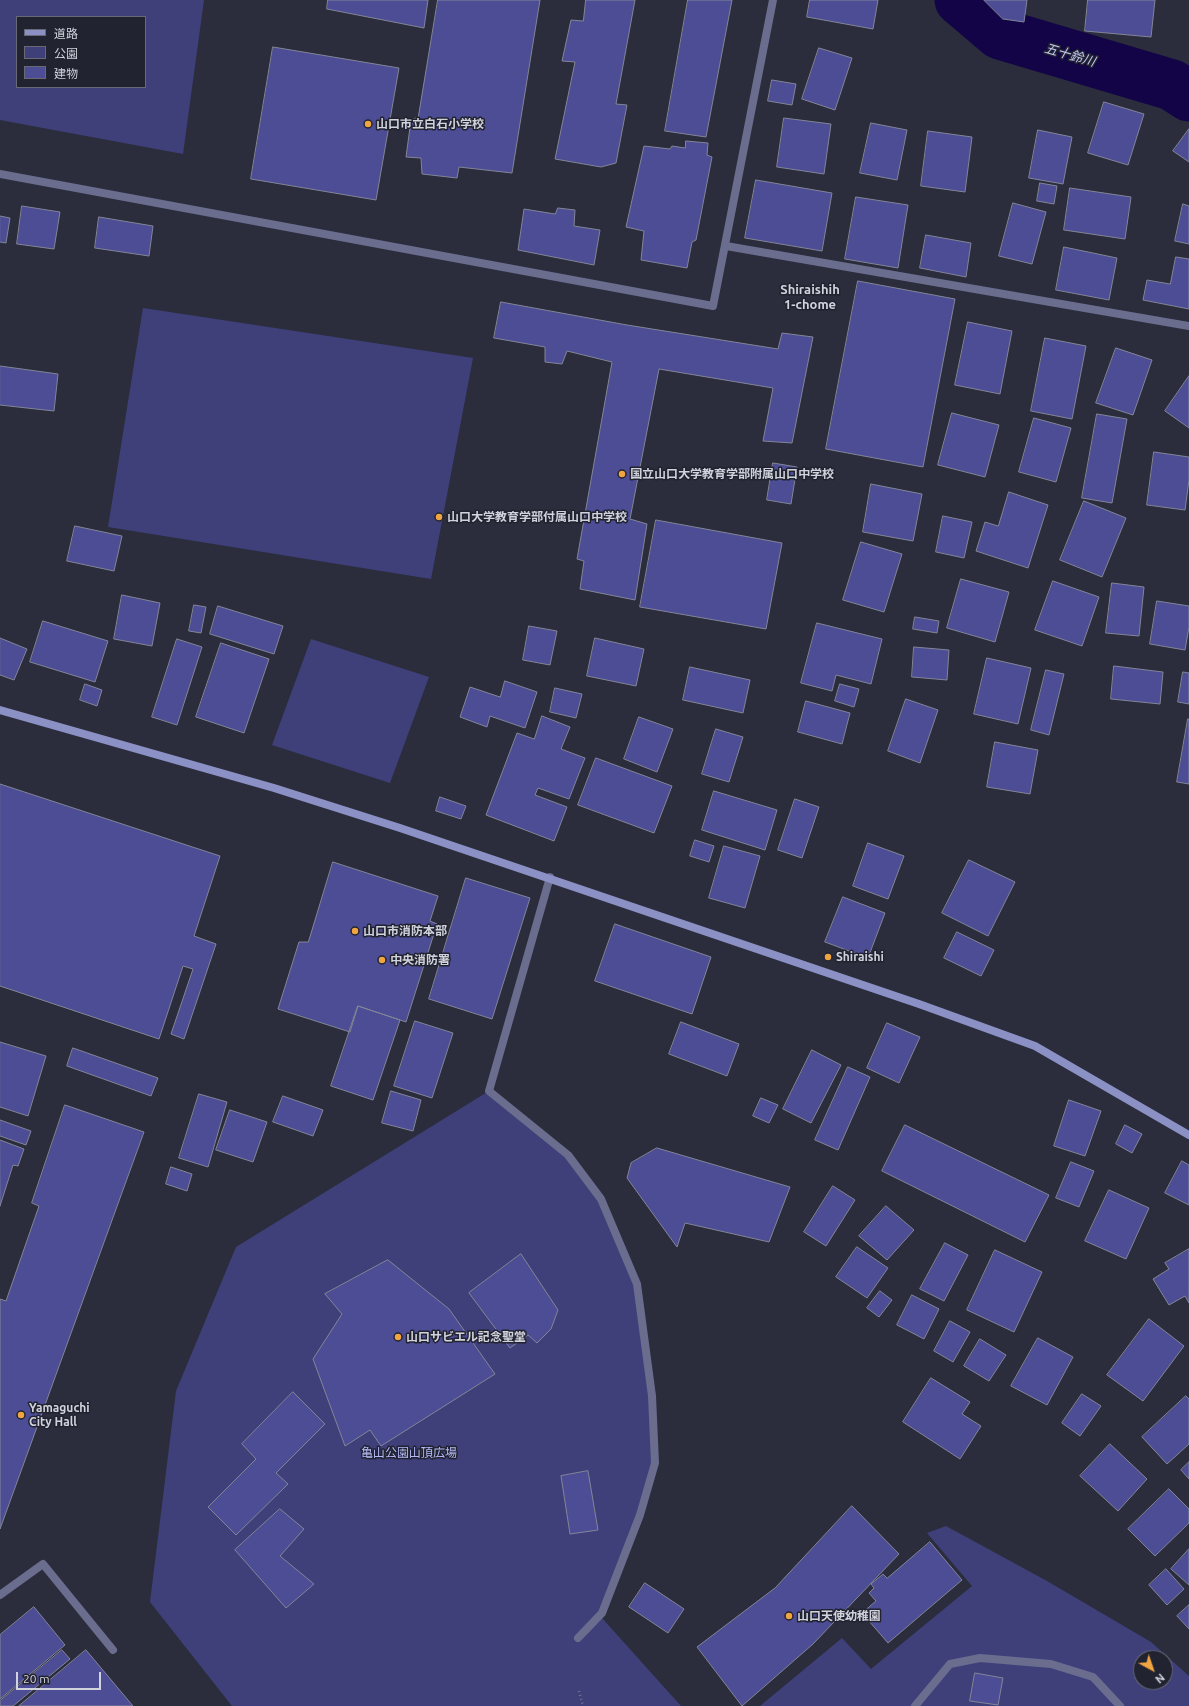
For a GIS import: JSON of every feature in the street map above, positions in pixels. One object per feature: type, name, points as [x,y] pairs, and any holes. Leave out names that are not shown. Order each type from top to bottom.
[{"type":"street","points":[[0,174],[714,306],[772,0]]},
{"type":"street","points":[[726,246],[1189,326]]},
{"type":"street","points":[[0,710],[274,788],[550,877],[919,1004],[1035,1046],[1189,1135]]},
{"type":"street","points":[[550,877],[489,1091],[568,1155],[601,1199],[637,1284],[653,1410],[654,1463],[640,1515],[602,1613],[578,1638]]},
{"type":"street","points":[[0,1595],[43,1564],[113,1650]]},
{"type":"street","points":[[915,1706],[950,1664],[980,1658],[1051,1664],[1093,1677],[1120,1706]]},
{"type":"path","points":[[580,1691],[583,1706]]},
{"type":"green space","points":[[0,0],[204,0],[183,154],[0,120]]},
{"type":"green space","points":[[143,308],[473,358],[431,579],[108,527]]},
{"type":"green space","points":[[311,639],[429,677],[390,783],[272,745]]},
{"type":"green space","name":"亀山公園山頂広場","points":[[489,1091],[568,1155],[601,1199],[637,1284],[652,1396],[655,1463],[602,1618],[681,1706],[232,1706],[150,1602],[176,1391],[236,1247]]},
{"type":"green space","points":[[946,1526],[1047,1581],[1151,1642],[1160,1650],[1133,1650],[1133,1690],[1173,1690],[1173,1662],[1189,1676],[1189,1706],[760,1706],[842,1638],[871,1669],[972,1586],[927,1533]]},
{"type":"building","points":[[328,0],[428,0],[424,28],[327,9]]},
{"type":"building","points":[[438,0],[540,0],[512,173],[459,167],[457,178],[422,174],[421,158],[406,157],[411,120],[418,117]]},
{"type":"building","points":[[586,0],[635,0],[616,104],[627,105],[616,163],[601,167],[555,159],[575,62],[562,61],[571,20],[583,21]]},
{"type":"building","points":[[688,0],[732,0],[706,137],[665,131]]},
{"type":"building","points":[[810,0],[878,0],[873,29],[807,17]]},
{"type":"building","points":[[984,0],[1027,0],[1024,22],[1003,19]]},
{"type":"building","points":[[1088,0],[1155,0],[1151,37],[1085,31]]},
{"type":"building","points":[[273,47],[399,68],[376,200],[251,179]]},
{"type":"building","points":[[819,48],[852,58],[835,110],[802,99]]},
{"type":"building","points":[[772,80],[796,84],[792,105],[768,101]]},
{"type":"building","points":[[1104,102],[1144,114],[1128,165],[1088,153]]},
{"type":"building","points":[[784,118],[831,124],[824,174],[777,167]]},
{"type":"building","points":[[871,123],[907,130],[897,180],[860,173]]},
{"type":"building","points":[[1189,129],[1189,162],[1173,151]]},
{"type":"building","points":[[1038,130],[1072,137],[1063,184],[1029,178]]},
{"type":"building","points":[[928,131],[972,137],[965,192],[921,186]]},
{"type":"building","points":[[686,141],[708,143],[707,155],[712,157],[696,240],[692,242],[687,268],[641,260],[644,231],[626,227],[644,146],[670,149],[672,146],[685,148]]},
{"type":"building","points":[[756,180],[832,193],[822,251],[745,238]]},
{"type":"building","points":[[1040,183],[1057,186],[1054,204],[1037,201]]},
{"type":"building","points":[[1070,188],[1131,197],[1125,239],[1064,230]]},
{"type":"building","points":[[856,197],[908,205],[898,268],[845,259]]},
{"type":"building","points":[[1013,203],[1046,212],[1032,264],[999,256]]},
{"type":"building","points":[[1183,204],[1189,206],[1189,244],[1175,241]]},
{"type":"building","points":[[22,206],[60,212],[54,249],[17,244]]},
{"type":"building","points":[[558,208],[575,210],[574,226],[600,230],[594,265],[518,250],[524,209],[555,214]]},
{"type":"building","points":[[0,216],[10,218],[6,243],[0,242]]},
{"type":"building","points":[[99,217],[153,226],[149,256],[95,248]]},
{"type":"building","points":[[926,235],[971,243],[966,277],[920,268]]},
{"type":"building","points":[[1064,247],[1117,258],[1109,300],[1056,290]]},
{"type":"building","points":[[1176,257],[1189,259],[1189,309],[1143,300],[1147,280],[1170,284]]},
{"type":"building","points":[[858,281],[955,299],[923,467],[826,449]]},
{"type":"building","points":[[501,302],[627,325],[778,349],[782,333],[813,337],[792,443],[763,441],[773,388],[659,369],[630,519],[647,524],[635,600],[580,589],[584,561],[577,559],[612,362],[567,351],[562,364],[545,362],[545,347],[494,338]]},
{"type":"building","points":[[968,322],[1012,331],[1000,394],[955,385]]},
{"type":"building","points":[[1045,338],[1086,346],[1072,419],[1031,411]]},
{"type":"building","points":[[1116,348],[1152,360],[1133,415],[1096,403]]},
{"type":"building","points":[[0,366],[58,374],[54,411],[0,405]]},
{"type":"building","points":[[1189,376],[1189,428],[1165,411]]},
{"type":"building","points":[[952,413],[999,425],[985,477],[938,465]]},
{"type":"building","points":[[1097,414],[1127,419],[1112,503],[1082,498]]},
{"type":"building","points":[[1034,418],[1071,428],[1056,482],[1019,472]]},
{"type":"building","points":[[1154,452],[1189,457],[1189,480],[1185,510],[1147,505]]},
{"type":"building","points":[[773,463],[797,467],[791,504],[767,500]]},
{"type":"building","points":[[871,484],[922,494],[913,541],[863,532]]},
{"type":"building","points":[[1009,492],[1048,505],[1028,568],[976,551],[985,522],[998,526]]},
{"type":"building","points":[[1084,501],[1126,518],[1102,577],[1060,560]]},
{"type":"building","points":[[943,516],[972,522],[964,558],[936,552]]},
{"type":"building","points":[[656,520],[782,543],[766,629],[640,607]]},
{"type":"building","points":[[75,526],[122,536],[114,571],[67,561]]},
{"type":"building","points":[[861,542],[902,554],[884,612],[843,600]]},
{"type":"building","points":[[961,579],[1009,592],[995,642],[947,628]]},
{"type":"building","points":[[1053,581],[1099,597],[1082,646],[1035,630]]},
{"type":"building","points":[[1112,583],[1144,587],[1139,636],[1106,633]]},
{"type":"building","points":[[122,595],[160,603],[152,646],[114,639]]},
{"type":"building","points":[[1157,601],[1189,606],[1189,627],[1185,650],[1150,644]]},
{"type":"building","points":[[194,605],[206,607],[201,633],[189,631]]},
{"type":"building","points":[[218,606],[283,626],[274,654],[210,634]]},
{"type":"building","points":[[915,617],[939,621],[937,633],[913,629]]},
{"type":"building","points":[[43,621],[108,641],[95,682],[30,662]]},
{"type":"building","points":[[817,623],[882,639],[871,684],[836,675],[832,691],[801,683]]},
{"type":"building","points":[[529,626],[557,631],[550,665],[523,660]]},
{"type":"building","points":[[0,638],[27,649],[14,680],[0,675]]},
{"type":"building","points":[[595,638],[644,649],[636,686],[587,676]]},
{"type":"building","points":[[177,639],[202,647],[177,725],[152,717]]},
{"type":"building","points":[[221,643],[269,659],[244,733],[196,717]]},
{"type":"building","points":[[914,647],[949,650],[947,680],[912,677]]},
{"type":"building","points":[[987,658],[1031,668],[1018,724],[974,714]]},
{"type":"building","points":[[1114,666],[1163,672],[1160,704],[1111,699]]},
{"type":"building","points":[[690,667],[750,680],[743,713],[683,700]]},
{"type":"building","points":[[1046,670],[1064,674],[1049,735],[1031,730]]},
{"type":"building","points":[[1183,672],[1189,673],[1189,704],[1178,702]]},
{"type":"building","points":[[505,681],[537,692],[525,728],[490,716],[487,727],[460,717],[470,687],[500,697]]},
{"type":"building","points":[[85,684],[102,690],[97,706],[80,700]]},
{"type":"building","points":[[840,684],[859,689],[854,707],[835,701]]},
{"type":"building","points":[[555,688],[582,694],[576,718],[550,712]]},
{"type":"building","points":[[906,699],[938,710],[920,763],[888,751]]},
{"type":"building","points":[[806,701],[850,713],[842,744],[798,732]]},
{"type":"building","points":[[542,716],[570,727],[561,749],[585,758],[569,799],[538,788],[535,795],[567,807],[554,841],[486,815],[517,733],[534,739]]},
{"type":"building","points":[[639,717],[673,729],[657,772],[624,759]]},
{"type":"building","points":[[1189,719],[1189,784],[1177,782]]},
{"type":"building","points":[[716,729],[743,737],[729,782],[702,774]]},
{"type":"building","points":[[995,742],[1038,750],[1030,794],[987,787]]},
{"type":"building","points":[[596,758],[672,786],[654,833],[578,805]]},
{"type":"building","points":[[0,784],[220,856],[194,936],[216,944],[184,1039],[171,1034],[193,969],[183,966],[159,1039],[0,986]]},
{"type":"building","points":[[714,791],[777,810],[765,850],[702,830]]},
{"type":"building","points":[[440,797],[466,806],[461,819],[436,811]]},
{"type":"building","points":[[795,799],[819,807],[802,858],[778,850]]},
{"type":"building","points":[[695,840],[714,846],[709,862],[690,856]]},
{"type":"building","points":[[868,843],[904,856],[888,899],[853,886]]},
{"type":"building","points":[[724,846],[760,856],[745,908],[709,898]]},
{"type":"building","points":[[969,860],[1015,882],[988,936],[942,913]]},
{"type":"building","points":[[333,862],[438,896],[430,921],[437,924],[406,1022],[358,1006],[350,1032],[278,1009],[299,942],[308,942]]},
{"type":"building","points":[[466,878],[530,898],[492,1019],[429,999]]},
{"type":"building","points":[[843,897],[885,913],[868,958],[825,942]]},
{"type":"building","points":[[615,924],[711,957],[692,1014],[595,981]]},
{"type":"building","points":[[957,932],[994,950],[981,976],[944,958]]},
{"type":"building","points":[[358,1006],[400,1020],[373,1100],[331,1086]]},
{"type":"building","points":[[415,1021],[453,1033],[432,1098],[394,1086]]},
{"type":"building","points":[[681,1022],[739,1044],[727,1076],[669,1054]]},
{"type":"building","points":[[887,1023],[920,1037],[899,1083],[867,1068]]},
{"type":"building","points":[[0,1042],[46,1056],[28,1116],[0,1107]]},
{"type":"building","points":[[73,1048],[158,1078],[151,1096],[67,1066]]},
{"type":"building","points":[[812,1050],[841,1065],[811,1123],[783,1109]]},
{"type":"building","points":[[848,1067],[870,1077],[838,1150],[815,1140]]},
{"type":"building","points":[[391,1091],[421,1100],[413,1131],[382,1123]]},
{"type":"building","points":[[199,1094],[227,1102],[208,1167],[179,1158]]},
{"type":"building","points":[[283,1096],[323,1110],[313,1136],[273,1122]]},
{"type":"building","points":[[761,1098],[778,1105],[769,1123],[753,1116]]},
{"type":"building","points":[[1069,1100],[1101,1111],[1085,1156],[1054,1146]]},
{"type":"building","name":"Yamaguchi City Hall","points":[[65,1105],[144,1132],[0,1529],[0,1299],[6,1301],[39,1206],[32,1203]]},
{"type":"building","points":[[230,1110],[267,1122],[253,1162],[216,1150]]},
{"type":"building","points":[[0,1120],[31,1131],[26,1145],[0,1136]]},
{"type":"building","points":[[905,1125],[1049,1195],[1025,1242],[882,1171]]},
{"type":"building","points":[[1125,1125],[1142,1134],[1132,1153],[1116,1144]]},
{"type":"building","points":[[0,1140],[24,1149],[18,1166],[13,1165],[0,1206]]},
{"type":"building","points":[[657,1148],[790,1187],[769,1242],[685,1223],[677,1247],[627,1178],[631,1163]]},
{"type":"building","points":[[1182,1161],[1189,1165],[1189,1205],[1165,1193]]},
{"type":"building","points":[[1071,1162],[1094,1171],[1079,1207],[1056,1198]]},
{"type":"building","points":[[171,1167],[192,1174],[187,1191],[166,1184]]},
{"type":"building","points":[[833,1186],[855,1200],[826,1246],[804,1232]]},
{"type":"building","points":[[1109,1190],[1149,1208],[1126,1259],[1085,1241]]},
{"type":"building","points":[[886,1206],[914,1230],[887,1260],[859,1236]]},
{"type":"building","points":[[945,1243],[968,1255],[944,1301],[920,1289]]},
{"type":"building","points":[[857,1247],[888,1268],[867,1298],[836,1277]]},
{"type":"building","points":[[1189,1249],[1189,1303],[1185,1296],[1169,1305],[1153,1279],[1169,1269],[1165,1263]]},
{"type":"building","points":[[995,1250],[1042,1272],[1014,1332],[967,1310]]},
{"type":"building","points":[[521,1254],[558,1310],[551,1329],[537,1343],[528,1335],[510,1348],[469,1293]]},
{"type":"building","name":"山口サビエル記念聖堂","points":[[388,1260],[449,1309],[495,1374],[381,1446],[370,1430],[345,1446],[313,1359],[342,1314],[325,1294]]},
{"type":"building","points":[[880,1291],[892,1300],[879,1317],[867,1308]]},
{"type":"building","points":[[912,1295],[939,1309],[924,1339],[897,1325]]},
{"type":"building","points":[[1149,1319],[1184,1346],[1143,1401],[1107,1375]]},
{"type":"building","points":[[950,1321],[970,1332],[953,1362],[934,1351]]},
{"type":"building","points":[[1038,1338],[1073,1357],[1047,1405],[1011,1386]]},
{"type":"building","points":[[980,1339],[1006,1355],[989,1381],[964,1366]]},
{"type":"building","points":[[931,1378],[970,1402],[962,1414],[981,1426],[960,1459],[903,1422]]},
{"type":"building","points":[[293,1392],[325,1424],[276,1473],[288,1484],[236,1535],[208,1507],[256,1459],[242,1444]]},
{"type":"building","points":[[1082,1394],[1101,1406],[1080,1436],[1062,1423]]},
{"type":"building","points":[[1186,1396],[1189,1399],[1189,1444],[1167,1464],[1142,1437]]},
{"type":"building","points":[[1110,1444],[1147,1479],[1118,1511],[1080,1476]]},
{"type":"building","points":[[1189,1462],[1189,1479],[1181,1470]]},
{"type":"building","points":[[588,1471],[598,1530],[570,1534],[561,1476]]},
{"type":"building","points":[[1169,1489],[1189,1509],[1189,1523],[1155,1556],[1128,1529]]},
{"type":"building","name":"山口天使幼稚園","points":[[852,1506],[899,1554],[813,1644],[742,1706],[697,1647],[775,1588]]},
{"type":"building","points":[[280,1509],[304,1529],[280,1556],[314,1584],[286,1608],[235,1550]]},
{"type":"building","points":[[930,1542],[962,1580],[888,1643],[862,1613],[876,1601],[869,1593],[874,1588],[871,1584],[883,1574],[887,1578]]},
{"type":"building","points":[[1189,1549],[1189,1585],[1171,1569]]},
{"type":"building","points":[[1166,1569],[1184,1589],[1167,1605],[1149,1585]]},
{"type":"building","points":[[645,1583],[684,1609],[668,1633],[629,1607]]},
{"type":"building","points":[[1189,1605],[1189,1629],[1177,1616]]},
{"type":"building","points":[[34,1607],[65,1645],[0,1699],[0,1635]]},
{"type":"building","points":[[62,1650],[70,1659],[13,1706],[0,1706],[0,1701]]},
{"type":"building","points":[[86,1650],[133,1706],[19,1706]]},
{"type":"building","points":[[975,1673],[1003,1678],[998,1705],[970,1701]]},
{"type":"waterway","name":"五十鈴川","points":[[960,0],[1000,34],[1172,85],[1189,96]]},
{"type":"place","name":"山口市立白石小学校","points":[[368,124]]},
{"type":"place","name":"国立山口大学教育学部附属山口中学校","points":[[622,474]]},
{"type":"place","name":"山口大学教育学部付属山口中学校","points":[[439,517]]},
{"type":"place","name":"山口市消防本部","points":[[355,931]]},
{"type":"place","name":"Shiraishi","points":[[828,957]]},
{"type":"place","name":"中央消防署","points":[[382,960]]},
{"type":"place","name":"山口サビエル記念聖堂","points":[[398,1337]]},
{"type":"place","name":"Yamaguchi City Hall","points":[[21,1415]]},
{"type":"place","name":"山口天使幼稚園","points":[[789,1616]]},
{"type":"district","name":"Shiraishih 1-chome","points":[[810,298]]}]
